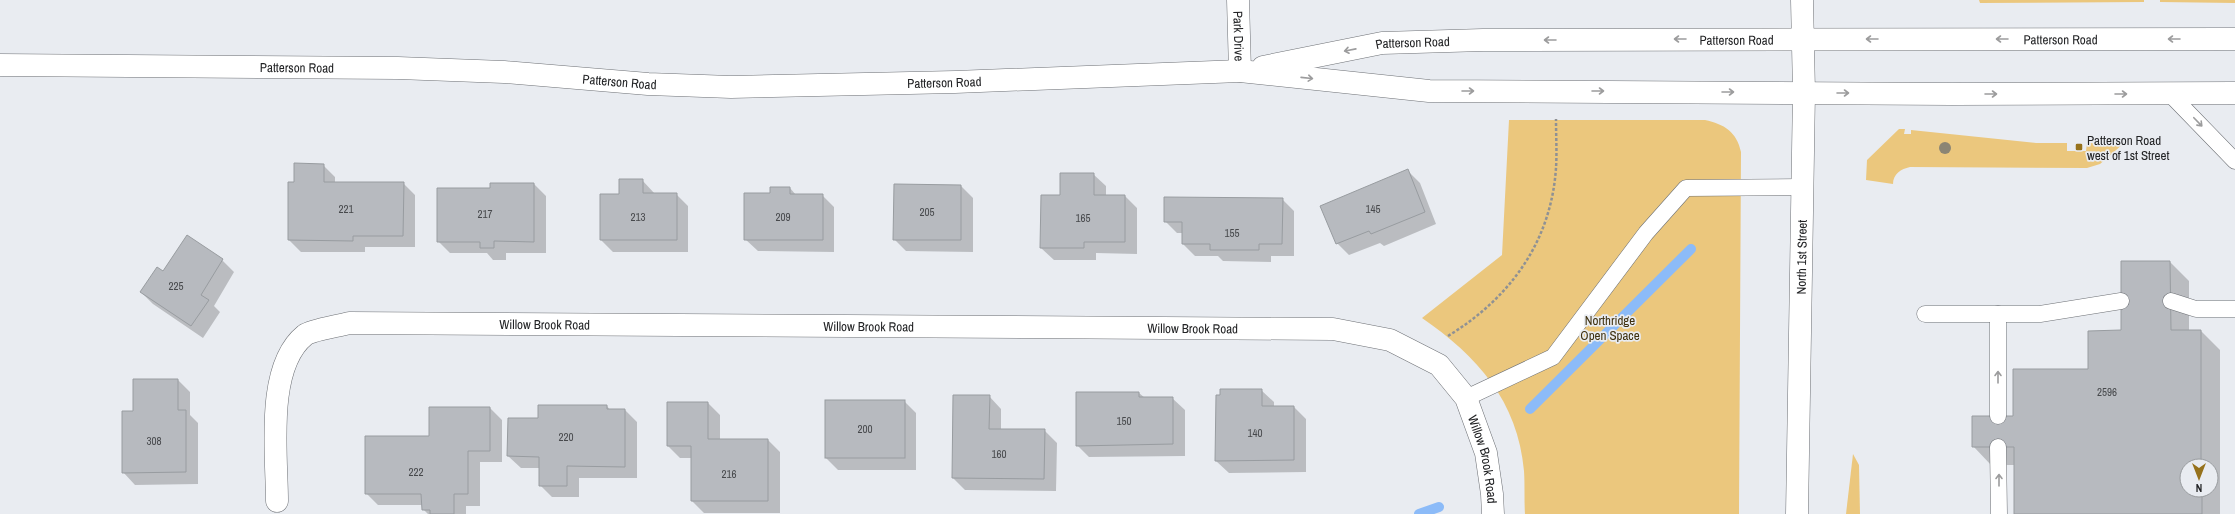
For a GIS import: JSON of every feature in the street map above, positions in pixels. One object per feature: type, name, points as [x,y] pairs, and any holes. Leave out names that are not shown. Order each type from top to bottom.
[{"type":"main road","name":"Park Drive","points":[[1238,0],[1240,71]]},
{"type":"main road","name":"North 1st Street","points":[[1797,514],[1804,92],[1802,0]]},
{"type":"main road","name":"Patterson Road","points":[[1240,71],[1382,43],[1491,40],[2235,39]]},
{"type":"main road","name":"Patterson Road","points":[[0,65],[398,68],[504,72],[648,84],[731,87],[954,82],[1240,71],[1429,91],[2235,93]]},
{"type":"main road","name":"Willow Brook Road","points":[[277,501],[276,397],[286,359],[306,335],[349,323],[1333,329],[1390,340],[1439,365],[1466,398],[1486,453],[1492,494],[1493,514]]},
{"type":"lane","points":[[2170,94],[2235,161]]},
{"type":"lane","points":[[1466,398],[1553,357],[1646,233],[1686,188],[1802,187]]},
{"type":"lane","points":[[1925,314],[2040,314],[2121,301]]},
{"type":"lane","points":[[2171,301],[2196,309],[2235,309]]},
{"type":"lane","points":[[1998,314],[1998,416]]},
{"type":"lane","points":[[1998,447],[1999,514]]},
{"type":"path","points":[[1446,338],[1468,324],[1489,307],[1524,266],[1536,243],[1546,219],[1552,194],[1556,168],[1556,115]]},
{"type":"green space","points":[[1979,0],[2144,0],[2144,2],[1980,3]]},
{"type":"green space","points":[[2160,0],[2235,0],[2235,3],[2160,2]]},
{"type":"green space","name":"Northridge Open Space","points":[[1509,120],[1705,120],[1718,124],[1729,130],[1736,139],[1741,152],[1739,514],[1525,514],[1524,471],[1520,446],[1513,423],[1504,402],[1491,382],[1477,365],[1460,348],[1422,318],[1502,255]]},
{"type":"green space","points":[[1899,129],[1905,129],[1904,134],[1911,134],[1911,130],[2036,143],[2067,143],[2067,151],[2086,151],[2087,143],[2123,144],[2100,164],[2087,168],[1910,167],[1898,172],[1894,177],[1893,184],[1866,180],[1867,160]]},
{"type":"green space","points":[[1853,454],[1859,465],[1860,514],[1846,514]]},
{"type":"building","points":[[294,163],[324,164],[324,182],[404,182],[403,236],[353,236],[353,241],[288,240],[288,182],[294,182]]},
{"type":"building","points":[[1408,169],[1425,212],[1371,234],[1369,231],[1336,244],[1320,206]]},
{"type":"building","points":[[1060,173],[1094,173],[1094,195],[1125,195],[1125,242],[1084,242],[1084,248],[1040,248],[1041,195],[1060,195]]},
{"type":"building","points":[[619,179],[643,179],[643,193],[677,193],[677,240],[600,240],[600,194],[619,194]]},
{"type":"building","points":[[490,183],[534,183],[534,242],[494,241],[494,248],[480,248],[480,242],[437,242],[437,188],[490,188]]},
{"type":"building","points":[[894,184],[961,185],[961,240],[893,240]]},
{"type":"building","points":[[770,187],[790,187],[790,194],[823,194],[823,240],[744,240],[744,193],[770,193]]},
{"type":"building","points":[[1164,197],[1283,198],[1282,244],[1259,244],[1259,250],[1210,250],[1210,244],[1182,244],[1182,222],[1164,222]]},
{"type":"building","points":[[187,235],[223,259],[201,295],[209,300],[191,326],[140,292],[157,267],[163,271]]},
{"type":"building","points":[[2121,261],[2170,261],[2171,330],[2201,330],[2201,458],[2179,458],[2179,498],[2202,498],[2202,514],[2014,514],[2014,447],[1972,447],[1972,416],[2013,416],[2013,369],[2088,369],[2088,331],[2121,330]]},
{"type":"building","points":[[133,379],[178,379],[178,410],[186,410],[186,472],[122,473],[122,411],[133,411]]},
{"type":"building","points":[[1220,389],[1262,389],[1262,406],[1294,406],[1294,460],[1215,461],[1216,395],[1220,395]]},
{"type":"building","points":[[1076,392],[1139,392],[1139,397],[1173,397],[1173,444],[1076,446]]},
{"type":"building","points":[[953,395],[990,395],[989,429],[1045,429],[1044,479],[952,478]]},
{"type":"building","points":[[825,400],[905,400],[905,458],[825,458]]},
{"type":"building","points":[[667,402],[708,402],[708,439],[768,439],[768,501],[691,501],[691,446],[667,446]]},
{"type":"building","points":[[538,405],[607,405],[607,409],[625,409],[625,467],[567,466],[567,486],[539,486],[539,457],[507,456],[508,418],[538,418]]},
{"type":"building","points":[[429,407],[490,407],[490,451],[468,451],[468,494],[454,494],[454,514],[430,514],[430,510],[422,510],[421,494],[365,494],[365,436],[429,436]]},
{"type":"waterway","points":[[1530,409],[1691,249]]},
{"type":"waterway","points":[[1419,514],[1439,507]]},
{"type":"place","name":"Patterson Road west of 1st Street","points":[[2079,147]]}]
